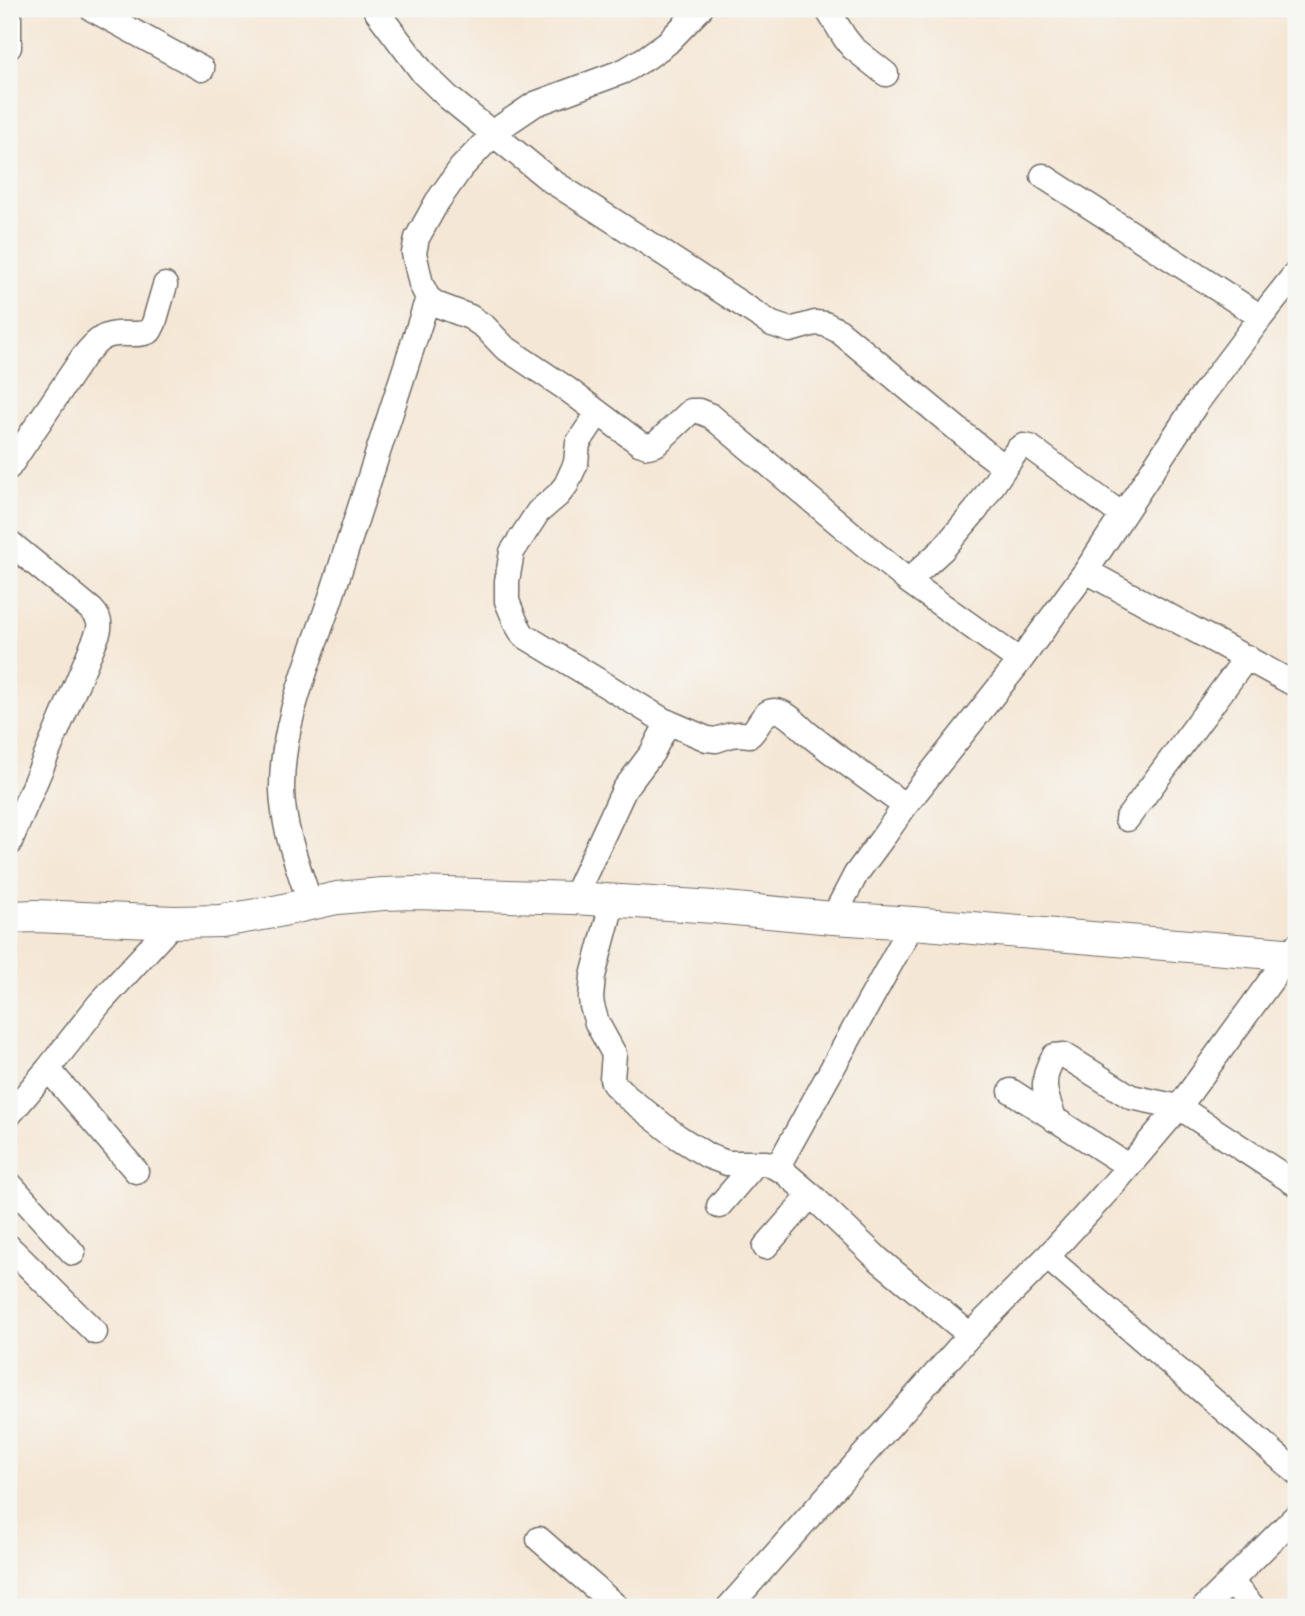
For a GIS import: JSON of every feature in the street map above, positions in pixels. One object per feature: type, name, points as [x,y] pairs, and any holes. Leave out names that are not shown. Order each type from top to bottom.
[{"type":"main road","points":[[9,917],[174,922],[238,919],[361,895],[404,893],[613,900],[1294,952]]},
{"type":"street","points":[[9,9],[9,47]]},
{"type":"street","points":[[92,9],[202,69]]},
{"type":"street","points":[[375,9],[424,74],[449,98],[558,186],[772,324],[790,330],[815,323],[825,324],[839,331],[1005,467]]},
{"type":"street","points":[[701,9],[667,43],[646,58],[624,71],[535,104],[494,134],[461,168],[436,202],[417,238],[414,253],[421,284],[428,298],[438,305],[470,317],[485,327],[504,347],[639,443],[648,446],[656,444],[691,411],[711,416],[908,580],[1020,661]]},
{"type":"street","points":[[827,9],[853,48],[886,74]]},
{"type":"street","points":[[1042,176],[1261,317]]},
{"type":"street","points":[[834,918],[856,874],[905,806],[1020,661],[1086,570],[1198,401],[1296,273]]},
{"type":"street","points":[[9,467],[94,344],[107,335],[150,331],[165,285]]},
{"type":"street","points":[[310,903],[284,815],[282,790],[287,743],[308,662],[428,298]]},
{"type":"street","points":[[598,413],[578,443],[576,463],[566,485],[538,512],[512,552],[507,601],[523,635],[668,722],[707,739],[750,735],[757,729],[764,715],[772,710],[780,711],[905,806]]},
{"type":"street","points":[[908,580],[942,550],[976,510],[1018,449],[1023,446],[1030,447],[1122,515]]},
{"type":"street","points":[[9,542],[86,604],[96,614],[100,625],[9,844]]},
{"type":"street","points":[[1086,570],[1296,685]]},
{"type":"street","points":[[1126,820],[1247,657]]},
{"type":"street","points":[[573,898],[624,790],[652,753],[668,722]]},
{"type":"street","points":[[613,900],[593,975],[591,998],[597,1023],[614,1054],[613,1083],[627,1097],[708,1156],[727,1163],[767,1165],[793,1179],[887,1267],[970,1335]]},
{"type":"street","points":[[9,1115],[99,1004],[174,922]]},
{"type":"street","points":[[719,1206],[767,1165],[913,923]]},
{"type":"street","points":[[729,1607],[970,1335],[1047,1257],[1179,1107],[1294,952]]},
{"type":"street","points":[[1055,1120],[1046,1097],[1045,1073],[1054,1056],[1064,1055],[1131,1097],[1179,1107],[1296,1184]]},
{"type":"street","points":[[48,1069],[136,1171]]},
{"type":"street","points":[[1011,1091],[1128,1166]]},
{"type":"street","points":[[9,1183],[73,1253]]},
{"type":"street","points":[[765,1247],[811,1195]]},
{"type":"street","points":[[9,1247],[95,1332]]},
{"type":"street","points":[[1047,1257],[1296,1472]]},
{"type":"street","points":[[1205,1607],[1296,1516]]},
{"type":"street","points":[[539,1539],[617,1607]]},
{"type":"street","points":[[1231,1582],[1253,1607]]}]
